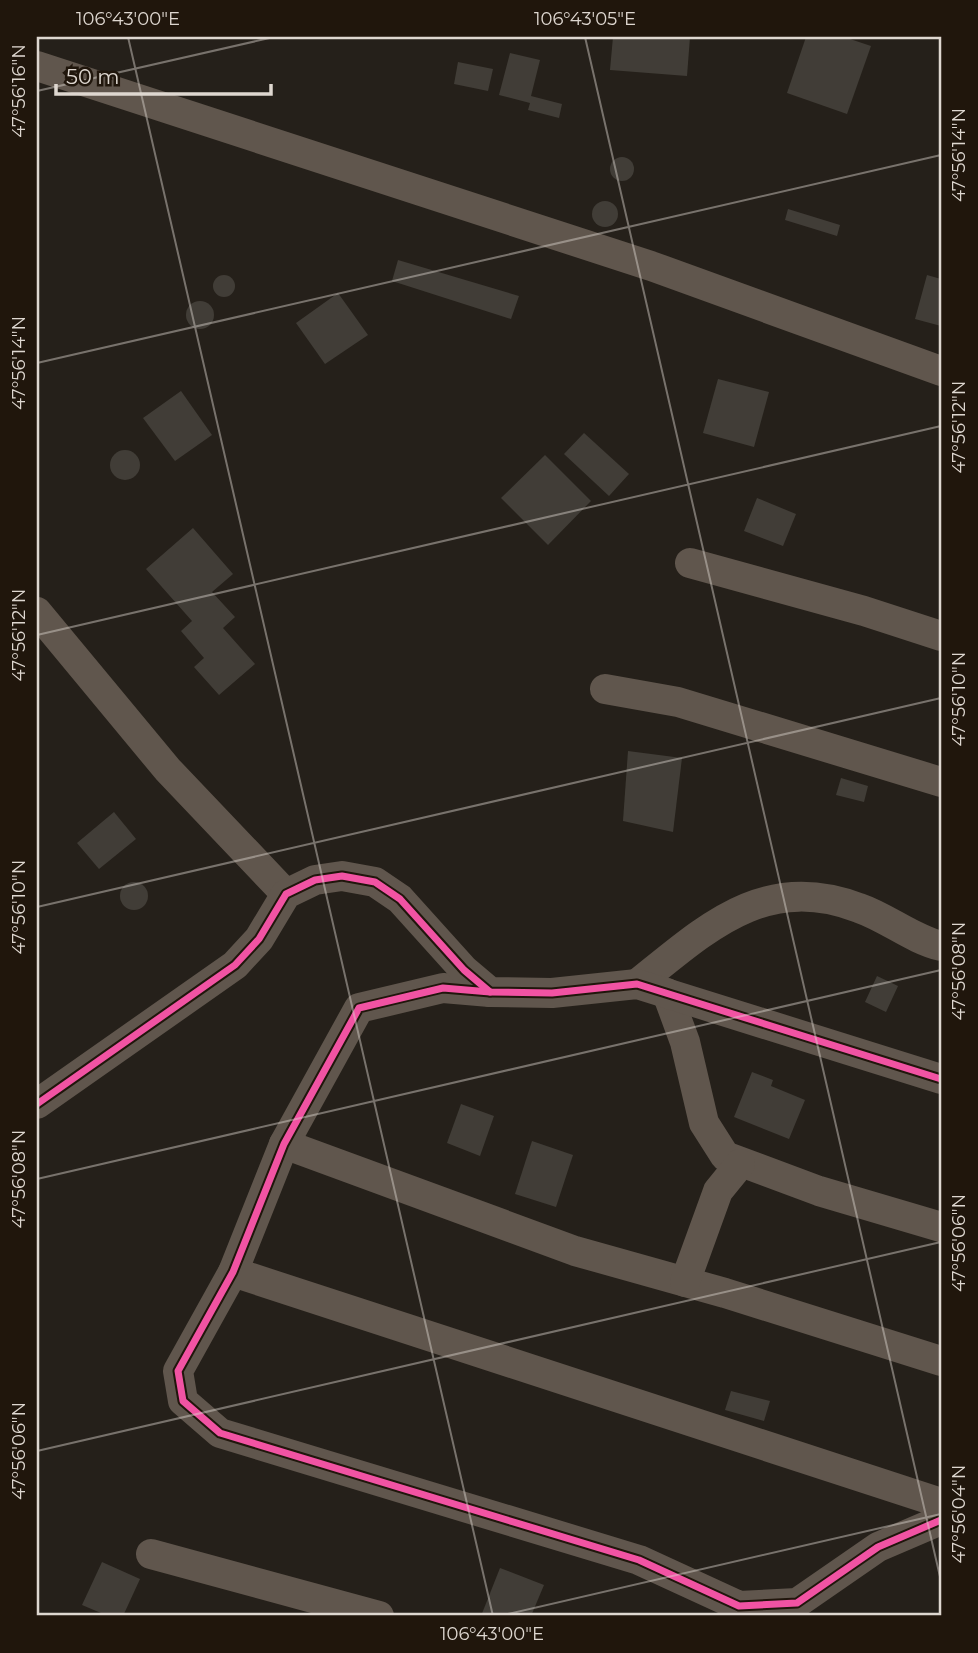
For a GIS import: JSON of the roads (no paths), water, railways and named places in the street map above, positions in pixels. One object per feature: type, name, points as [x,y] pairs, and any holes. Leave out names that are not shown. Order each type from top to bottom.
[{"type":"street","points":[[37,66],[651,266],[941,371]]},
{"type":"street","points":[[690,563],[864,611],[941,636]]},
{"type":"street","points":[[37,612],[168,770],[286,894]]},
{"type":"street","points":[[605,689],[678,702],[941,782]]},
{"type":"street","points":[[37,1104],[234,965],[259,939],[286,894],[315,880],[341,876],[375,882],[400,899],[464,970],[490,992]]},
{"type":"street","points":[[637,985],[708,928],[740,909],[779,897],[829,898],[862,908],[941,946]]},
{"type":"street","points":[[941,1079],[637,985],[552,993],[443,988],[359,1008],[284,1144],[233,1272],[178,1371],[183,1401],[220,1433],[639,1560],[739,1605],[796,1610],[878,1547],[941,1520]]},
{"type":"street","points":[[667,993],[685,1042],[704,1123],[725,1156],[740,1164],[941,1227]]},
{"type":"street","points":[[284,1144],[575,1251],[941,1361]]},
{"type":"street","points":[[685,1282],[718,1191],[740,1164]]},
{"type":"street","points":[[233,1272],[941,1503]]},
{"type":"street","points":[[151,1554],[379,1616]]}]
